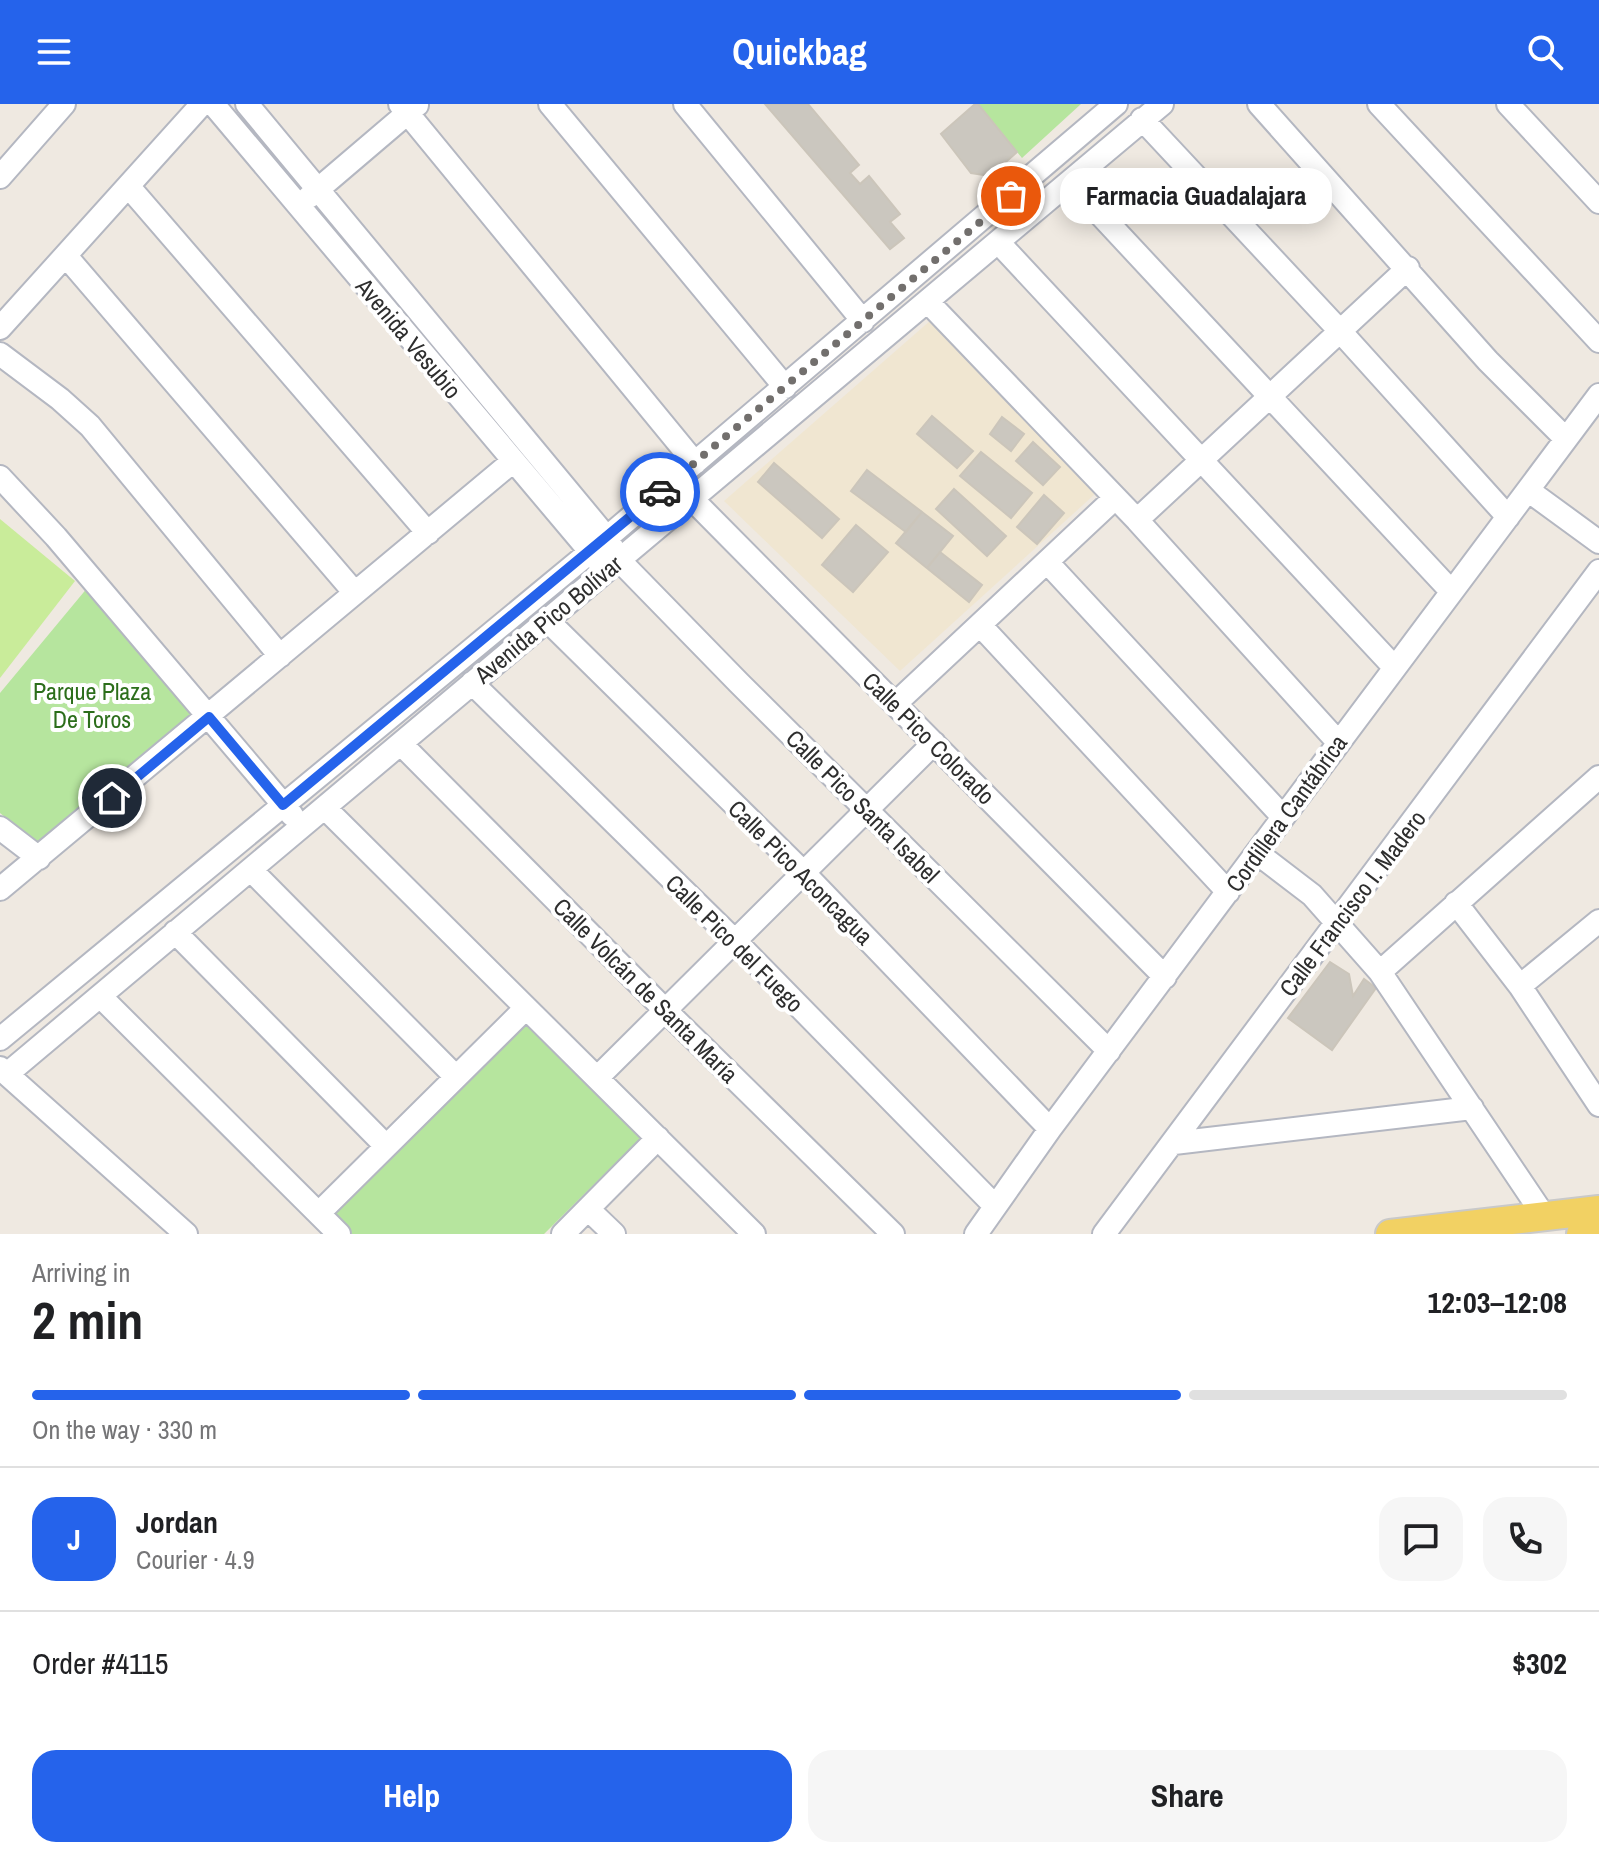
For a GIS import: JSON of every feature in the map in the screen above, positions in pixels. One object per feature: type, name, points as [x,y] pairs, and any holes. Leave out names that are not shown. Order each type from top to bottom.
[{"type":"main road","points":[[1390,1234],[1455,1230],[1599,1210]]},
{"type":"main road","points":[[1581,1234],[1599,1232]]},
{"type":"street","points":[[0,177],[64,104]]},
{"type":"street","points":[[0,328],[202,104]]},
{"type":"street","name":"Avenida Vesubio","points":[[213,104],[512,462],[599,545]]},
{"type":"street","name":"Avenida Vesubio","points":[[247,104],[319,189],[612,565]]},
{"type":"street","points":[[550,104],[785,387]]},
{"type":"street","points":[[685,104],[863,321]]},
{"type":"street","name":"Avenida Pico Bolívar","points":[[0,1039],[599,545],[1116,104]]},
{"type":"street","name":"Avenida Pico Bolívar","points":[[4,1071],[100,996],[251,870],[1162,104]]},
{"type":"street","points":[[1259,104],[1488,361],[1566,439]]},
{"type":"street","points":[[1379,104],[1599,341]]},
{"type":"street","points":[[1508,104],[1599,202]]},
{"type":"street","points":[[299,205],[409,107],[695,463]]},
{"type":"street","points":[[1142,119],[1508,517]]},
{"type":"street","points":[[1070,182],[1451,591]]},
{"type":"street","points":[[129,187],[428,533]]},
{"type":"street","points":[[999,243],[1394,667]]},
{"type":"street","points":[[66,256],[355,593]]},
{"type":"street","points":[[1137,520],[1408,268]]},
{"type":"street","points":[[928,302],[1137,520],[1338,742]]},
{"type":"street","points":[[0,354],[90,426],[280,656]]},
{"type":"street","name":"Cordillera Cantábrica","points":[[976,1234],[1050,1129],[1599,395]]},
{"type":"street","points":[[0,889],[512,462]]},
{"type":"street","points":[[0,477],[56,537],[301,827]]},
{"type":"street","points":[[1529,491],[1599,542]]},
{"type":"street","points":[[895,704],[1115,498]]},
{"type":"street","name":"Calle Pico Colorado","points":[[692,499],[1165,977]]},
{"type":"street","points":[[1047,562],[1283,817]]},
{"type":"street","name":"Calle Pico Santa Isabel","points":[[612,565],[866,808],[1109,1051]]},
{"type":"street","name":"Calle Francisco I. Madero","points":[[1104,1234],[1599,571]]},
{"type":"street","name":"Calle Pico Aconcagua","points":[[547,620],[802,871],[1050,1129]]},
{"type":"street","points":[[980,625],[1228,892]]},
{"type":"street","name":"Calle Pico del Fuego","points":[[472,683],[734,940],[995,1206]]},
{"type":"street","points":[[598,1077],[934,743]]},
{"type":"street","name":"Calle Volcán de Santa María","points":[[401,744],[893,1234]]},
{"type":"street","points":[[1380,972],[1599,777]]},
{"type":"street","points":[[325,808],[754,1234]]},
{"type":"street","points":[[0,828],[39,858]]},
{"type":"street","points":[[1257,853],[1312,895],[1380,972],[1544,1216]]},
{"type":"street","points":[[251,870],[456,1077]]},
{"type":"street","points":[[1456,903],[1520,986],[1599,1105]]},
{"type":"street","points":[[1520,986],[1597,928]]},
{"type":"street","points":[[175,932],[386,1146]]},
{"type":"street","points":[[100,996],[339,1234]]},
{"type":"street","points":[[319,1213],[525,1009]]},
{"type":"street","points":[[4,1071],[186,1234]]},
{"type":"street","points":[[1174,1143],[1472,1108]]},
{"type":"street","points":[[563,1234],[658,1138]]},
{"type":"street","points":[[588,1209],[614,1234]]},
{"type":"shaded area","points":[[931,320],[1095,494],[900,671],[724,501]]},
{"type":"green space","points":[[978,104],[1081,104],[1022,158]]},
{"type":"green space","points":[[0,519],[75,581],[0,678]]},
{"type":"green space","name":"Parque Plaza De Toros","points":[[93,581],[202,713],[40,846],[0,813],[0,693]]},
{"type":"green space","points":[[523,1018],[641,1138],[544,1234],[352,1234],[333,1215]]},
{"type":"building","points":[[765,104],[808,104],[859,165],[850,173],[860,184],[869,176],[900,214],[890,222],[904,238],[890,249]]},
{"type":"building","points":[[975,104],[1017,152],[990,176],[971,173],[941,134]]},
{"type":"building","points":[[932,416],[973,451],[957,468],[917,434]]},
{"type":"building","points":[[1002,417],[1024,434],[1011,451],[990,434]]},
{"type":"building","points":[[1033,442],[1060,467],[1043,485],[1016,461]]},
{"type":"building","points":[[981,452],[1032,493],[1011,518],[960,476]]},
{"type":"building","points":[[774,463],[839,519],[822,538],[758,482]]},
{"type":"building","points":[[867,470],[922,512],[906,532],[851,491]]},
{"type":"building","points":[[954,489],[1006,536],[987,556],[936,509]]},
{"type":"building","points":[[1044,495],[1064,513],[1037,544],[1017,527]]},
{"type":"building","points":[[922,512],[953,536],[927,568],[896,543]]},
{"type":"building","points":[[856,525],[888,552],[853,592],[822,565]]},
{"type":"building","points":[[940,552],[982,585],[969,602],[927,568]]},
{"type":"building","points":[[1330,962],[1349,974],[1353,996],[1364,979],[1376,988],[1332,1050],[1288,1018]]},
{"type":"way so far","points":[[660,492],[1011,196]]},
{"type":"place","name":"Farmacia Guadalajara","points":[[1011,196]]},
{"type":"route","points":[[112,798],[209,717],[283,805],[660,492]]}]
